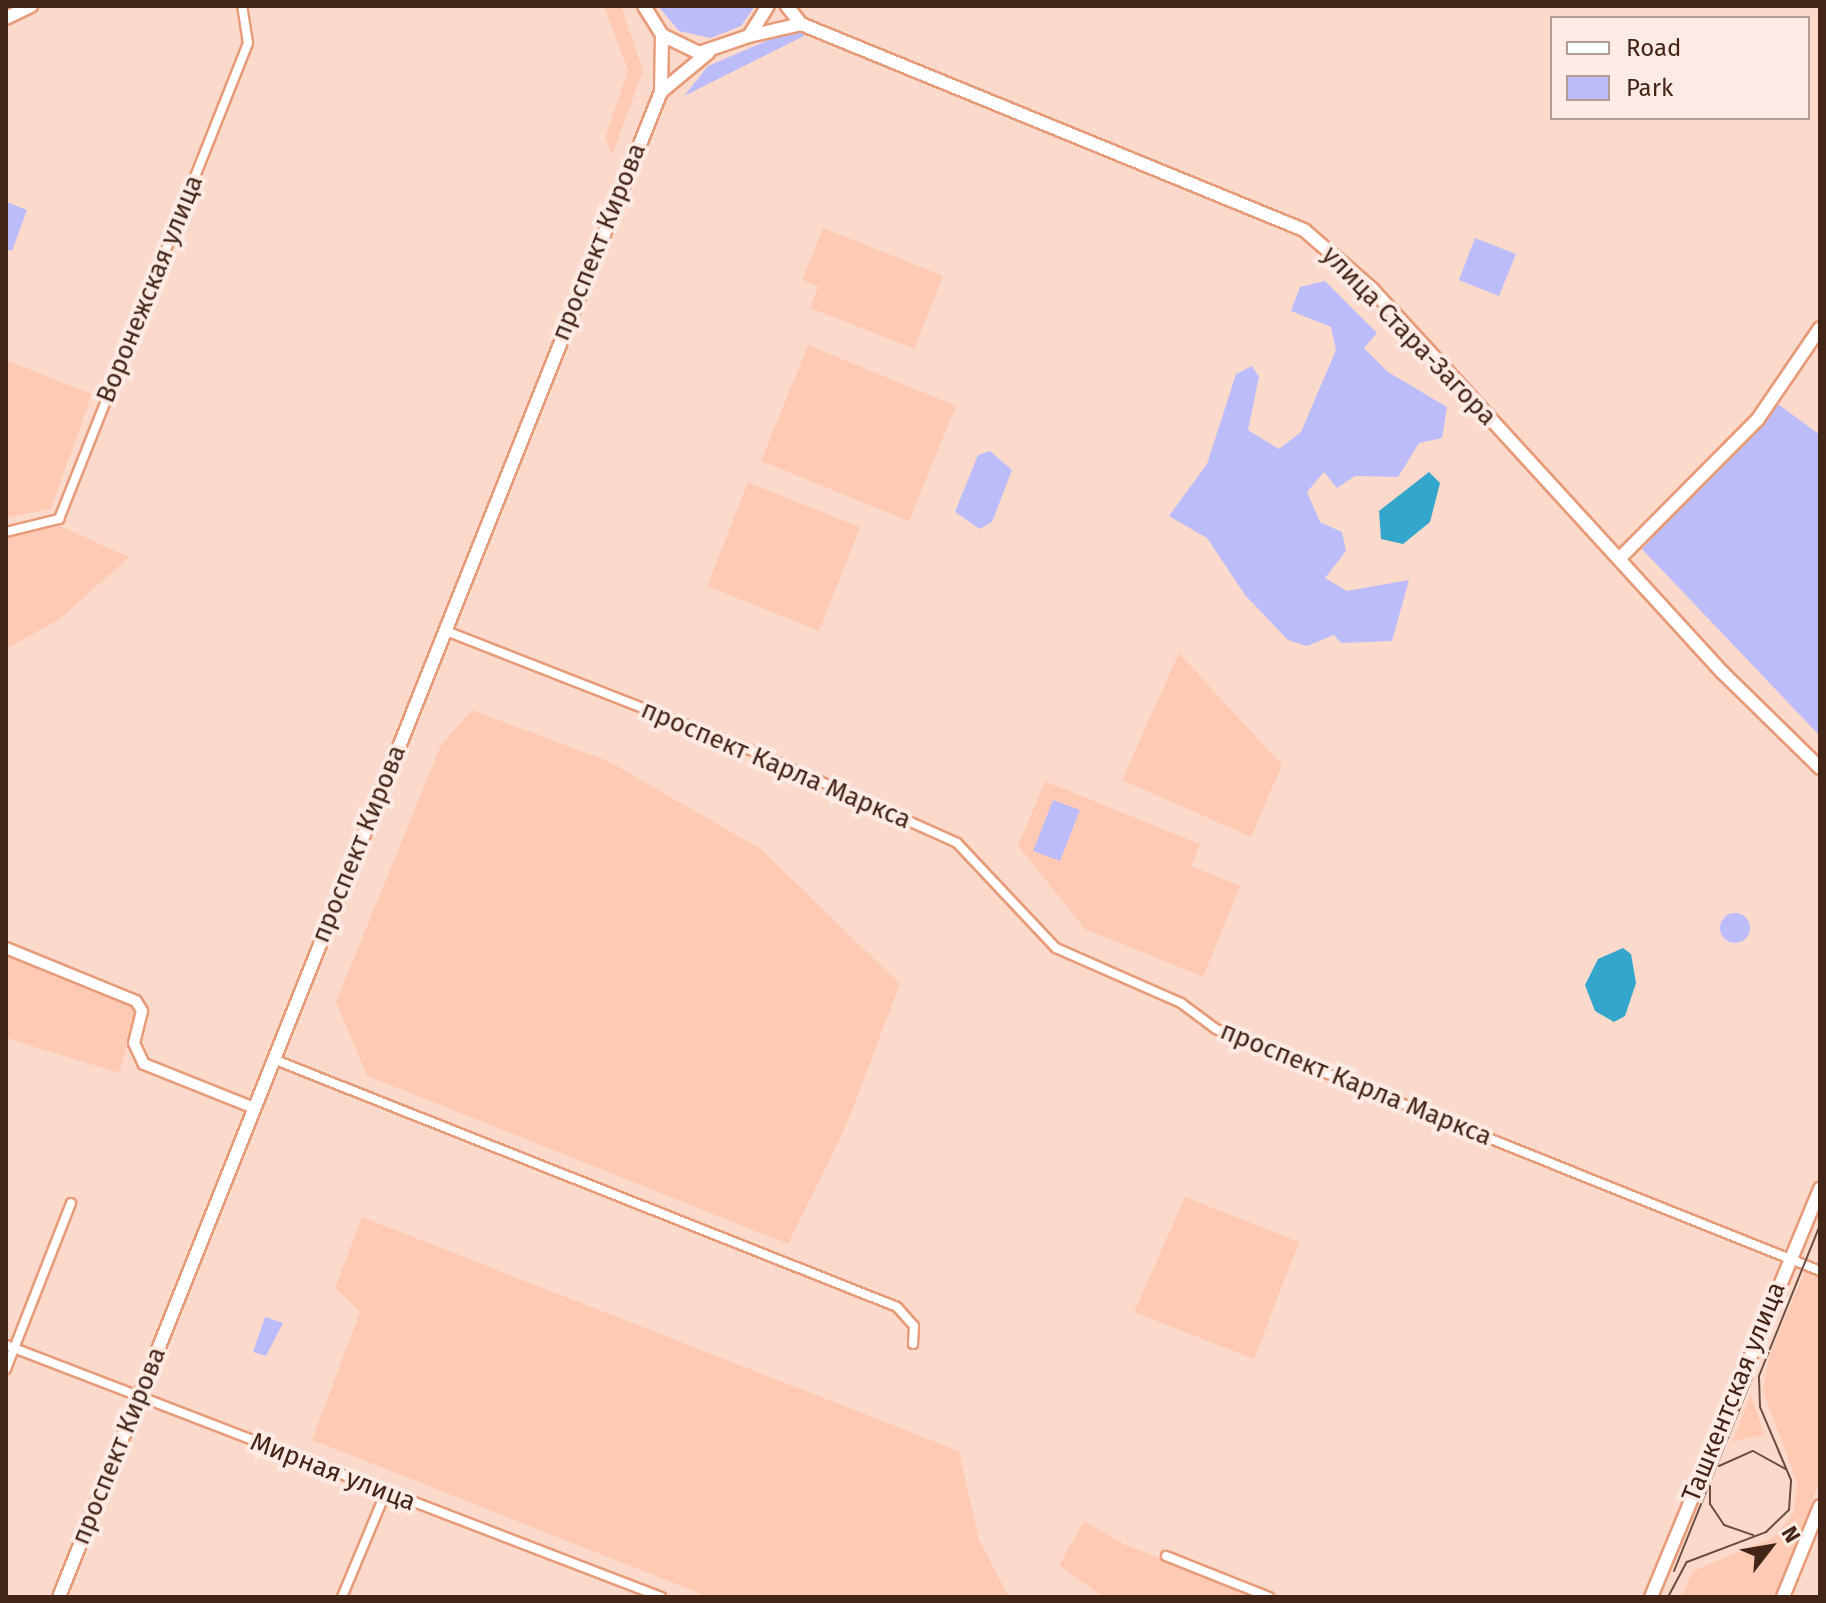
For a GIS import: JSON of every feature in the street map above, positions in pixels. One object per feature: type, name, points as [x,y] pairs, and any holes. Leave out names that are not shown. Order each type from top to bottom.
[{"type":"main road","points":[[6,18],[31,6]]},
{"type":"main road","points":[[644,6],[662,35],[661,92]]},
{"type":"main road","points":[[749,36],[768,6]]},
{"type":"main road","points":[[661,92],[709,52],[749,36],[801,24],[787,6]]},
{"type":"main road","name":"улица Стара-Загора","points":[[801,24],[1304,230],[1372,289],[1619,559],[1820,768]]},
{"type":"main road","points":[[662,35],[709,52]]},
{"type":"main road","name":"проспект Кирова","points":[[59,1597],[661,92]]},
{"type":"main road","points":[[1619,559],[1758,419],[1820,328]]},
{"type":"main road","name":"Ташкентская улица","points":[[1651,1597],[1787,1260],[1820,1189]]},
{"type":"main road","points":[[1783,1597],[1820,1506]]},
{"type":"street","name":"Воронежская улица","points":[[6,532],[59,519],[248,43],[242,6]]},
{"type":"street","name":"проспект Карла Маркса","points":[[446,631],[757,753],[957,843],[1056,948],[1181,1003],[1216,1029],[1820,1271]]},
{"type":"street","points":[[6,948],[136,1001],[142,1011],[134,1043],[144,1064],[254,1108]]},
{"type":"street","points":[[273,1059],[897,1307],[914,1326],[913,1344]]},
{"type":"street","points":[[6,1369],[10,1347],[71,1203]]},
{"type":"street","name":"Мирная улица","points":[[10,1347],[137,1401],[661,1597]]},
{"type":"street","points":[[342,1597],[386,1492]]},
{"type":"street","points":[[1166,1556],[1269,1597]]},
{"type":"shaded area","points":[[604,6],[621,6],[643,71],[612,155],[605,137],[628,71]]},
{"type":"shaded area","points":[[823,228],[943,276],[914,349],[810,308],[818,287],[802,280]]},
{"type":"shaded area","points":[[808,345],[956,406],[909,521],[761,461]]},
{"type":"shaded area","points":[[6,360],[92,394],[51,509],[6,518]]},
{"type":"shaded area","points":[[1429,472],[1440,483],[1430,522],[1403,544],[1381,539],[1379,511]]},
{"type":"shaded area","points":[[748,482],[860,527],[819,631],[707,586]]},
{"type":"shaded area","points":[[56,524],[129,557],[60,619],[6,649],[6,536]]},
{"type":"shaded area","points":[[1179,653],[1282,765],[1251,837],[1122,780]]},
{"type":"shaded area","points":[[472,710],[608,761],[761,849],[900,984],[846,1126],[788,1244],[367,1076],[336,1002],[441,745]]},
{"type":"shaded area","points":[[1045,781],[1200,844],[1191,866],[1240,886],[1203,977],[1085,929],[1018,846]]},
{"type":"shaded area","points":[[1623,948],[1631,954],[1636,983],[1625,1016],[1614,1022],[1595,1011],[1585,985],[1598,959]]},
{"type":"shaded area","points":[[6,954],[132,1004],[137,1012],[119,1073],[6,1038]]},
{"type":"shaded area","points":[[1185,1197],[1299,1242],[1254,1359],[1134,1312]]},
{"type":"shaded area","points":[[362,1217],[959,1451],[979,1540],[1009,1597],[709,1597],[312,1440],[360,1312],[335,1288]]},
{"type":"shaded area","points":[[1806,1268],[1820,1274],[1820,1480],[1775,1597],[1681,1597],[1693,1571],[1774,1537],[1793,1514],[1797,1483],[1763,1391],[1769,1356]]},
{"type":"shaded area","points":[[1751,1394],[1764,1435],[1732,1442]]},
{"type":"shaded area","points":[[1084,1521],[1124,1544],[1259,1597],[1103,1597],[1059,1565]]},
{"type":"green space","points":[[658,6],[755,6],[741,26],[711,38],[679,31]]},
{"type":"green space","points":[[792,30],[808,34],[684,96],[708,66]]},
{"type":"green space","points":[[6,202],[27,210],[12,251],[6,249]]},
{"type":"green space","points":[[1475,238],[1516,254],[1499,296],[1459,280]]},
{"type":"green space","points":[[1325,281],[1377,333],[1364,348],[1388,372],[1447,407],[1442,438],[1419,443],[1398,477],[1355,476],[1337,488],[1324,472],[1307,492],[1320,522],[1342,532],[1346,551],[1325,578],[1347,591],[1409,580],[1392,641],[1341,643],[1334,635],[1307,646],[1288,640],[1245,595],[1207,538],[1169,516],[1207,464],[1236,374],[1252,366],[1259,377],[1248,430],[1279,449],[1301,432],[1336,350],[1331,327],[1291,311],[1300,287]]},
{"type":"green space","points":[[1778,404],[1820,435],[1820,736],[1642,549]]},
{"type":"green space","points":[[990,451],[1012,470],[992,522],[980,529],[955,512],[978,455]]},
{"type":"green space","points":[[1053,800],[1080,810],[1060,861],[1033,851]]},
{"type":"green space","points":[[1735,913],[1746,917],[1750,928],[1746,939],[1735,943],[1724,939],[1720,928],[1724,917]]},
{"type":"green space","points":[[265,1317],[283,1323],[266,1356],[253,1352]]},
{"type":"tram line","points":[[1668,1597],[1687,1562],[1766,1532],[1789,1510],[1791,1480],[1760,1407],[1759,1376],[1820,1225]]},
{"type":"tram line","points":[[1674,1571],[1753,1375]]},
{"type":"tram line","points":[[1719,1466],[1753,1451],[1785,1469]]},
{"type":"tram line","points":[[1710,1486],[1710,1504],[1724,1525],[1753,1535]]}]
